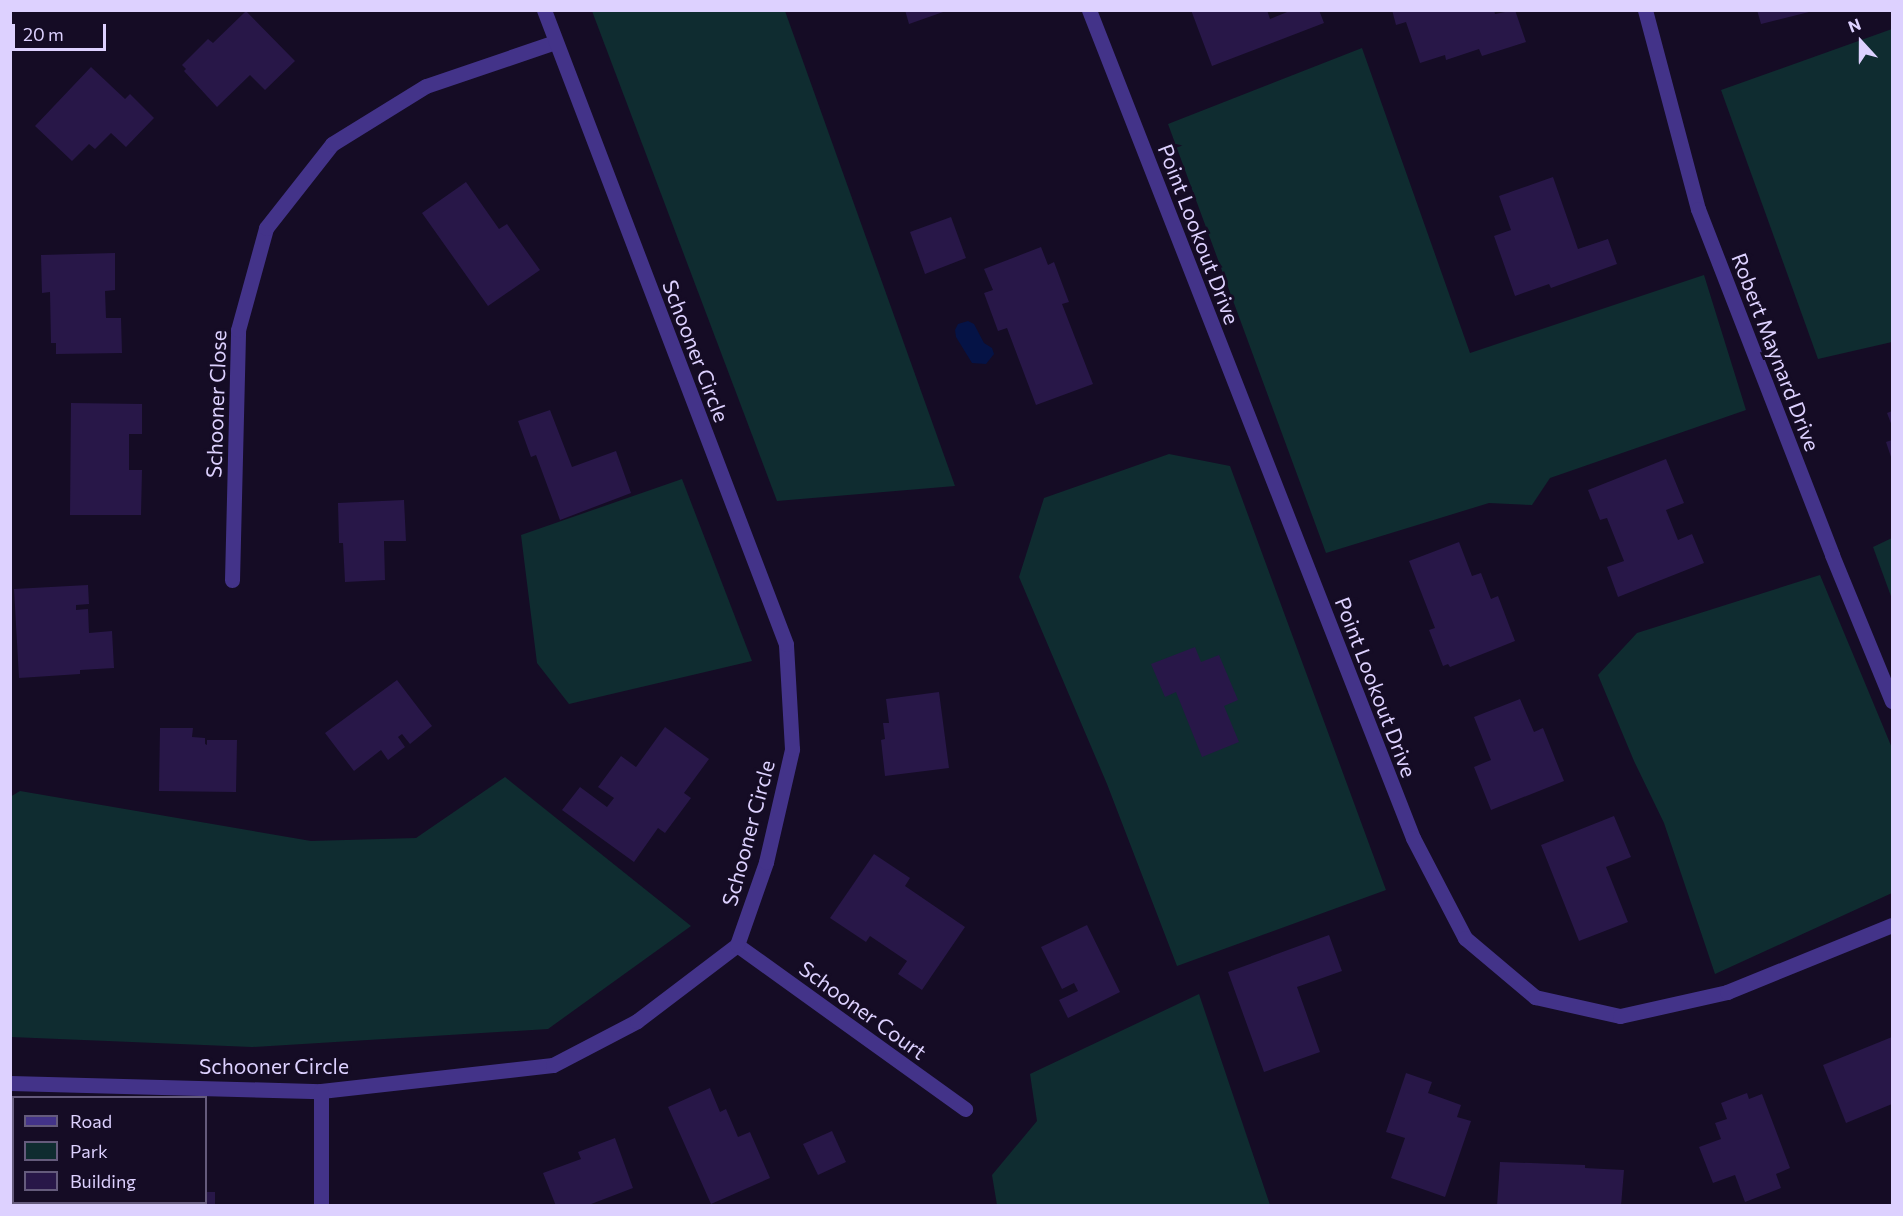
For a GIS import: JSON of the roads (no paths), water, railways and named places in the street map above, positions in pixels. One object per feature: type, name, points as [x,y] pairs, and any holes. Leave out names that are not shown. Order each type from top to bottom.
[{"type":"street","name":"Schooner Circle","points":[[10,1083],[321,1091],[553,1065],[637,1021],[737,945],[766,862],[792,749],[786,644],[544,10]]},
{"type":"street","name":"Point Lookout Drive","points":[[1089,10],[1413,838],[1465,938],[1535,997],[1620,1016],[1727,992],[1893,925]]},
{"type":"street","name":"Robert Maynard Drive","points":[[1645,10],[1698,209],[1832,555],[1893,701]]},
{"type":"street","name":"Schooner Close","points":[[232,580],[238,330],[266,228],[332,144],[426,86],[555,42]]},
{"type":"street","name":"Schooner Court","points":[[737,945],[965,1108]]},
{"type":"street","points":[[321,1091],[321,1206]]}]
